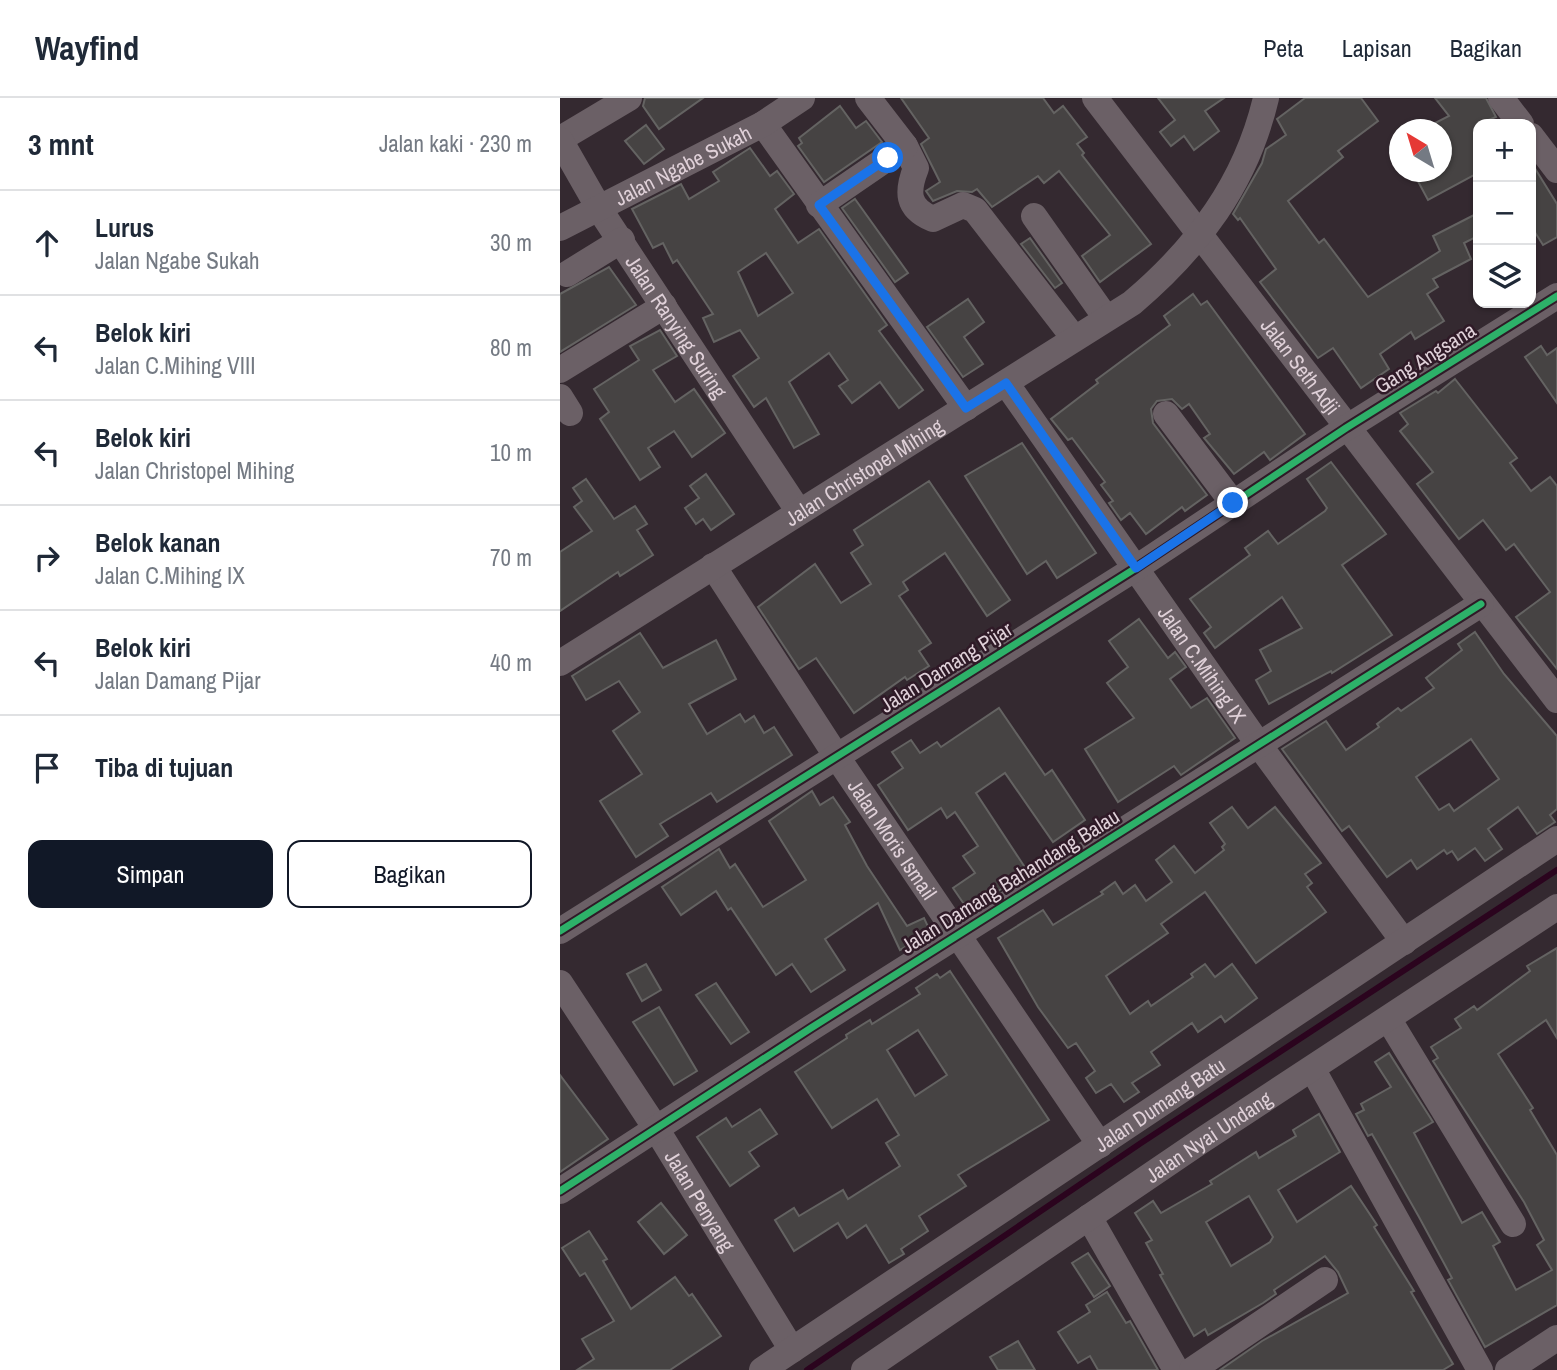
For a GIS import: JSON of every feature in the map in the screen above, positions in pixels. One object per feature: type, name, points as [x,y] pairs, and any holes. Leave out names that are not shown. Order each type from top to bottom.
[{"type":"street","points":[[560,140],[629,98]]},
{"type":"street","name":"Jalan Ngabe Sukah","points":[[560,228],[600,210],[763,124],[802,98]]},
{"type":"street","points":[[868,98],[905,146],[916,168],[908,189],[909,198],[933,219],[963,205],[975,210],[1074,338]]},
{"type":"street","name":"Jalan Seth Adji","points":[[1095,98],[1557,700]]},
{"type":"street","name":"Jalan Christopel Mihing","points":[[562,658],[1006,383],[1152,285],[1179,260],[1199,234],[1249,157],[1266,98]]},
{"type":"street","points":[[1501,98],[1517,119]]},
{"type":"street","points":[[763,124],[966,408]]},
{"type":"street","name":"Jalan Ranying Suring","points":[[560,140],[600,210],[799,512]]},
{"type":"street","points":[[1536,143],[1557,170]]},
{"type":"street","points":[[819,205],[905,146]]},
{"type":"street","points":[[1034,216],[1106,318]]},
{"type":"street","points":[[567,274],[622,240]]},
{"type":"street","name":"Gang Angsana","points":[[1346,428],[1557,296]]},
{"type":"street","points":[[560,370],[664,306]]},
{"type":"street","name":"Jalan C.Mihing IX","points":[[1006,383],[1259,745],[1404,942]]},
{"type":"street","points":[[1166,414],[1233,503]]},
{"type":"street","name":"Jalan Damang Pijar","points":[[560,931],[1136,568],[1346,428]]},
{"type":"street","name":"Jalan Moris Ismail","points":[[713,566],[837,757],[1100,1145]]},
{"type":"street","name":"Jalan Damang Bahandang Balau","points":[[560,1191],[959,934],[1481,604]]},
{"type":"street","name":"Jalan Dumang Batu","points":[[762,1370],[1557,839]]},
{"type":"street","name":"Jalan Nyai Undang","points":[[864,1370],[1089,1217],[1557,907]]},
{"type":"street","name":"Jalan Penyang","points":[[560,983],[656,1130],[792,1350]]},
{"type":"street","points":[[1389,1020],[1513,1224]]},
{"type":"street","points":[[1313,1070],[1480,1370]]},
{"type":"street","points":[[1089,1217],[1176,1370]]},
{"type":"street","points":[[1192,1370],[1325,1280]]},
{"type":"street","points":[[1508,1370],[1557,1338]]},
{"type":"building","points":[[645,98],[703,98],[659,129],[643,106]]},
{"type":"building","points":[[901,98],[1043,98],[1054,113],[1063,106],[1087,137],[1077,144],[1084,153],[1082,155],[1151,244],[1100,282],[1082,256],[1110,235],[1059,171],[1044,183],[1038,176],[992,207],[977,189],[972,192],[957,191],[933,201],[926,191],[940,182],[921,144],[929,138]]},
{"type":"building","points":[[1158,98],[1224,98],[1205,111],[1219,131],[1194,150],[1184,136],[1171,146],[1160,132],[1175,120]]},
{"type":"building","points":[[1305,98],[1361,98],[1378,121],[1338,151],[1343,157],[1288,201],[1319,243],[1324,239],[1368,297],[1440,251],[1433,236],[1473,216],[1473,238],[1464,243],[1471,259],[1433,279],[1438,287],[1427,294],[1444,321],[1415,339],[1411,332],[1380,354],[1389,369],[1361,388],[1333,348],[1318,358],[1260,282],[1276,269],[1240,218],[1238,220],[1233,214],[1262,163],[1266,149],[1286,135],[1277,119]]},
{"type":"building","points":[[1435,98],[1486,98],[1496,117],[1473,119],[1473,176],[1428,200],[1418,182],[1452,182],[1452,119],[1443,119],[1449,116]]},
{"type":"building","points":[[840,106],[856,128],[866,121],[882,142],[824,182],[798,146],[802,143],[799,138]]},
{"type":"building","points":[[646,125],[664,149],[644,164],[625,141]]},
{"type":"building","points":[[750,148],[770,176],[777,171],[794,194],[775,209],[798,243],[819,229],[887,325],[879,331],[923,390],[899,408],[880,382],[852,403],[839,386],[848,380],[829,353],[789,382],[819,434],[794,448],[766,398],[754,407],[733,376],[759,358],[740,330],[714,342],[703,318],[713,314],[677,260],[673,263],[663,243],[653,248],[632,209],[681,184],[689,199],[719,181],[713,172]],"holes":[[[766,253],[793,293],[758,316],[738,272]]]},
{"type":"building","points":[[1536,170],[1557,204],[1557,237],[1543,245],[1536,234]]},
{"type":"building","points":[[855,199],[908,273],[895,282],[842,208]]},
{"type":"building","points":[[1030,238],[1062,283],[1055,288],[1021,244]]},
{"type":"building","points":[[609,267],[636,305],[560,352],[560,294]]},
{"type":"building","points":[[1193,294],[1201,305],[1207,301],[1305,434],[1270,460],[1264,452],[1234,474],[1204,438],[1210,434],[1189,404],[1182,409],[1172,399],[1157,401],[1151,409],[1153,423],[1207,495],[1185,511],[1182,507],[1146,534],[1130,513],[1121,520],[1109,503],[1113,501],[1101,485],[1105,482],[1072,438],[1068,440],[1051,419],[1098,383],[1096,380],[1170,325],[1164,316]]},
{"type":"building","points":[[968,299],[984,322],[964,337],[983,364],[963,377],[927,327]]},
{"type":"building","points":[[660,330],[677,356],[653,370],[675,402],[694,389],[725,433],[692,457],[674,431],[648,448],[660,467],[640,480],[600,419],[609,412],[594,389],[639,360],[630,346]]},
{"type":"building","points":[[1541,346],[1547,355],[1557,348],[1557,403],[1525,357]]},
{"type":"building","points":[[1455,379],[1517,458],[1510,463],[1531,491],[1550,477],[1557,486],[1557,669],[1516,617],[1550,592],[1514,544],[1506,550],[1483,520],[1459,539],[1417,484],[1433,472],[1400,431],[1408,424],[1400,413],[1436,391],[1438,393]]},
{"type":"building","points":[[1022,443],[1096,553],[1057,578],[1046,561],[1027,574],[965,476]]},
{"type":"building","points":[[1331,462],[1386,534],[1342,565],[1392,635],[1332,673],[1331,671],[1269,704],[1256,680],[1271,671],[1260,650],[1302,628],[1282,597],[1215,648],[1204,633],[1211,627],[1190,599],[1250,555],[1245,548],[1268,531],[1278,544],[1325,511],[1327,508],[1307,479]]},
{"type":"building","points":[[706,474],[734,514],[711,530],[703,519],[696,524],[685,508],[699,498],[690,486]]},
{"type":"building","points":[[586,479],[614,519],[635,506],[647,524],[637,530],[653,555],[620,576],[618,572],[560,611],[560,552],[592,531],[574,507],[582,501],[573,488]]},
{"type":"building","points":[[929,481],[1010,600],[987,616],[945,553],[903,582],[908,590],[899,596],[931,643],[919,651],[929,666],[907,680],[905,677],[854,713],[816,658],[799,669],[758,607],[815,564],[841,603],[871,584],[851,553],[863,545],[854,530]]},
{"type":"building","points":[[1139,619],[1168,658],[1175,652],[1186,667],[1170,679],[1191,708],[1207,698],[1235,738],[1181,775],[1174,766],[1118,802],[1085,749],[1134,718],[1107,683],[1128,667],[1109,641]]},
{"type":"building","points":[[1475,632],[1504,674],[1557,736],[1557,809],[1550,815],[1555,822],[1537,834],[1518,807],[1488,829],[1502,849],[1485,861],[1475,848],[1458,860],[1452,851],[1447,854],[1444,850],[1417,869],[1411,860],[1387,877],[1349,826],[1342,831],[1282,749],[1326,721],[1346,750],[1379,727],[1377,724],[1398,708],[1401,711],[1434,688],[1426,678],[1462,650],[1458,644]],"holes":[[[1471,739],[1499,779],[1454,811],[1449,804],[1439,810],[1416,777]]]},
{"type":"building","points":[[640,633],[663,668],[716,640],[736,679],[689,704],[707,734],[740,714],[745,722],[754,716],[764,733],[774,727],[792,755],[717,802],[711,793],[660,824],[668,836],[636,857],[600,801],[642,774],[613,731],[640,712],[619,681],[586,700],[572,676]]},
{"type":"building","points":[[999,708],[1045,775],[1052,770],[1085,820],[1053,842],[1005,773],[976,793],[1028,872],[968,910],[953,888],[975,873],[963,856],[978,846],[955,812],[947,818],[941,808],[908,830],[878,785],[903,768],[892,752],[911,740],[920,753],[937,742],[941,747]]},
{"type":"building","points":[[812,791],[820,805],[833,797],[850,822],[845,825],[867,866],[907,926],[924,918],[931,933],[900,950],[878,903],[825,939],[845,970],[811,992],[792,964],[776,975],[731,908],[728,910],[716,891],[681,915],[662,887],[719,849],[730,868],[735,864],[763,907],[806,880],[769,821]]},
{"type":"building","points":[[1232,807],[1248,828],[1275,807],[1321,863],[1305,874],[1312,883],[1307,887],[1326,912],[1256,963],[1205,892],[1161,924],[1168,933],[1106,976],[1130,1014],[1148,1001],[1151,1006],[1193,977],[1191,974],[1205,964],[1215,977],[1232,964],[1257,998],[1225,1022],[1221,1016],[1198,1032],[1192,1023],[1151,1052],[1160,1065],[1132,1083],[1139,1092],[1124,1102],[1111,1084],[1096,1093],[1086,1078],[1095,1071],[1076,1043],[1068,1048],[1038,1007],[998,938],[1043,910],[1053,925],[1103,894],[1101,892],[1115,882],[1123,894],[1135,885],[1146,901],[1172,882],[1156,860],[1174,846],[1195,873],[1224,850],[1222,847],[1225,844],[1210,823]]},
{"type":"building","points":[[1557,948],[1557,1038],[1546,1020],[1498,1054],[1533,1108],[1530,1110],[1557,1155],[1557,1305],[1485,1347],[1448,1280],[1452,1278],[1419,1217],[1372,1134],[1368,1136],[1356,1114],[1364,1110],[1361,1104],[1391,1087],[1375,1062],[1389,1053],[1433,1122],[1414,1133],[1462,1223],[1482,1212],[1500,1242],[1493,1246],[1516,1290],[1552,1270],[1537,1245],[1544,1240],[1524,1202],[1433,1061],[1438,1058],[1431,1047],[1461,1028],[1455,1019],[1474,1006],[1477,1010],[1530,971],[1527,966]]},
{"type":"building","points":[[646,964],[661,990],[642,1001],[627,974]]},
{"type":"building","points":[[950,971],[1049,1120],[958,1175],[966,1186],[919,1216],[928,1231],[901,1249],[904,1254],[889,1263],[866,1225],[847,1238],[838,1223],[794,1251],[775,1220],[794,1208],[799,1216],[843,1190],[848,1199],[900,1166],[886,1143],[899,1135],[877,1099],[832,1128],[795,1072],[870,1020],[872,1024],[920,994],[916,988],[937,974],[940,978]],"holes":[[[918,1030],[947,1075],[915,1096],[887,1050]]]},
{"type":"building","points":[[716,983],[749,1032],[731,1044],[696,995]]},
{"type":"building","points":[[659,1007],[697,1071],[674,1085],[633,1022]]},
{"type":"building","points":[[560,1075],[608,1139],[560,1172]]},
{"type":"building","points":[[760,1109],[777,1134],[749,1152],[759,1166],[730,1186],[697,1137],[726,1118],[732,1127]]},
{"type":"building","points":[[1319,1114],[1340,1152],[1278,1190],[1297,1222],[1351,1186],[1377,1225],[1374,1227],[1414,1291],[1411,1292],[1453,1364],[1443,1370],[1220,1370],[1262,1341],[1348,1293],[1338,1272],[1325,1256],[1274,1290],[1276,1294],[1263,1303],[1208,1335],[1205,1329],[1194,1336],[1160,1275],[1163,1274],[1146,1243],[1152,1240],[1135,1213],[1153,1201],[1161,1213],[1212,1184],[1210,1181],[1256,1152],[1259,1158],[1296,1136],[1293,1130]],"holes":[[[1249,1196],[1273,1237],[1270,1242],[1231,1266],[1206,1222]]]},
{"type":"building","points":[[661,1203],[687,1235],[664,1254],[638,1222]]},
{"type":"building","points":[[589,1231],[607,1259],[603,1261],[631,1309],[675,1277],[689,1296],[692,1294],[721,1336],[670,1370],[577,1370],[594,1359],[582,1339],[614,1321],[585,1273],[580,1276],[562,1248]]},
{"type":"building","points":[[1088,1253],[1110,1286],[1094,1297],[1072,1263]]},
{"type":"building","points":[[1107,1292],[1126,1323],[1130,1321],[1158,1370],[1098,1370],[1090,1356],[1078,1363],[1058,1332],[1090,1312],[1086,1305]]},
{"type":"building","points":[[1018,1341],[1035,1370],[998,1370],[990,1357]]},
{"type":"waterway","points":[[807,1370],[1141,1143],[1557,870]]},
{"type":"cycle path","points":[[560,931],[1136,568],[1346,428],[1557,296]]},
{"type":"cycle path","points":[[560,1191],[811,1028],[1481,604]]},
{"type":"route","points":[[888,158],[819,205],[966,408],[1006,383],[1136,568],[1233,503]]}]
